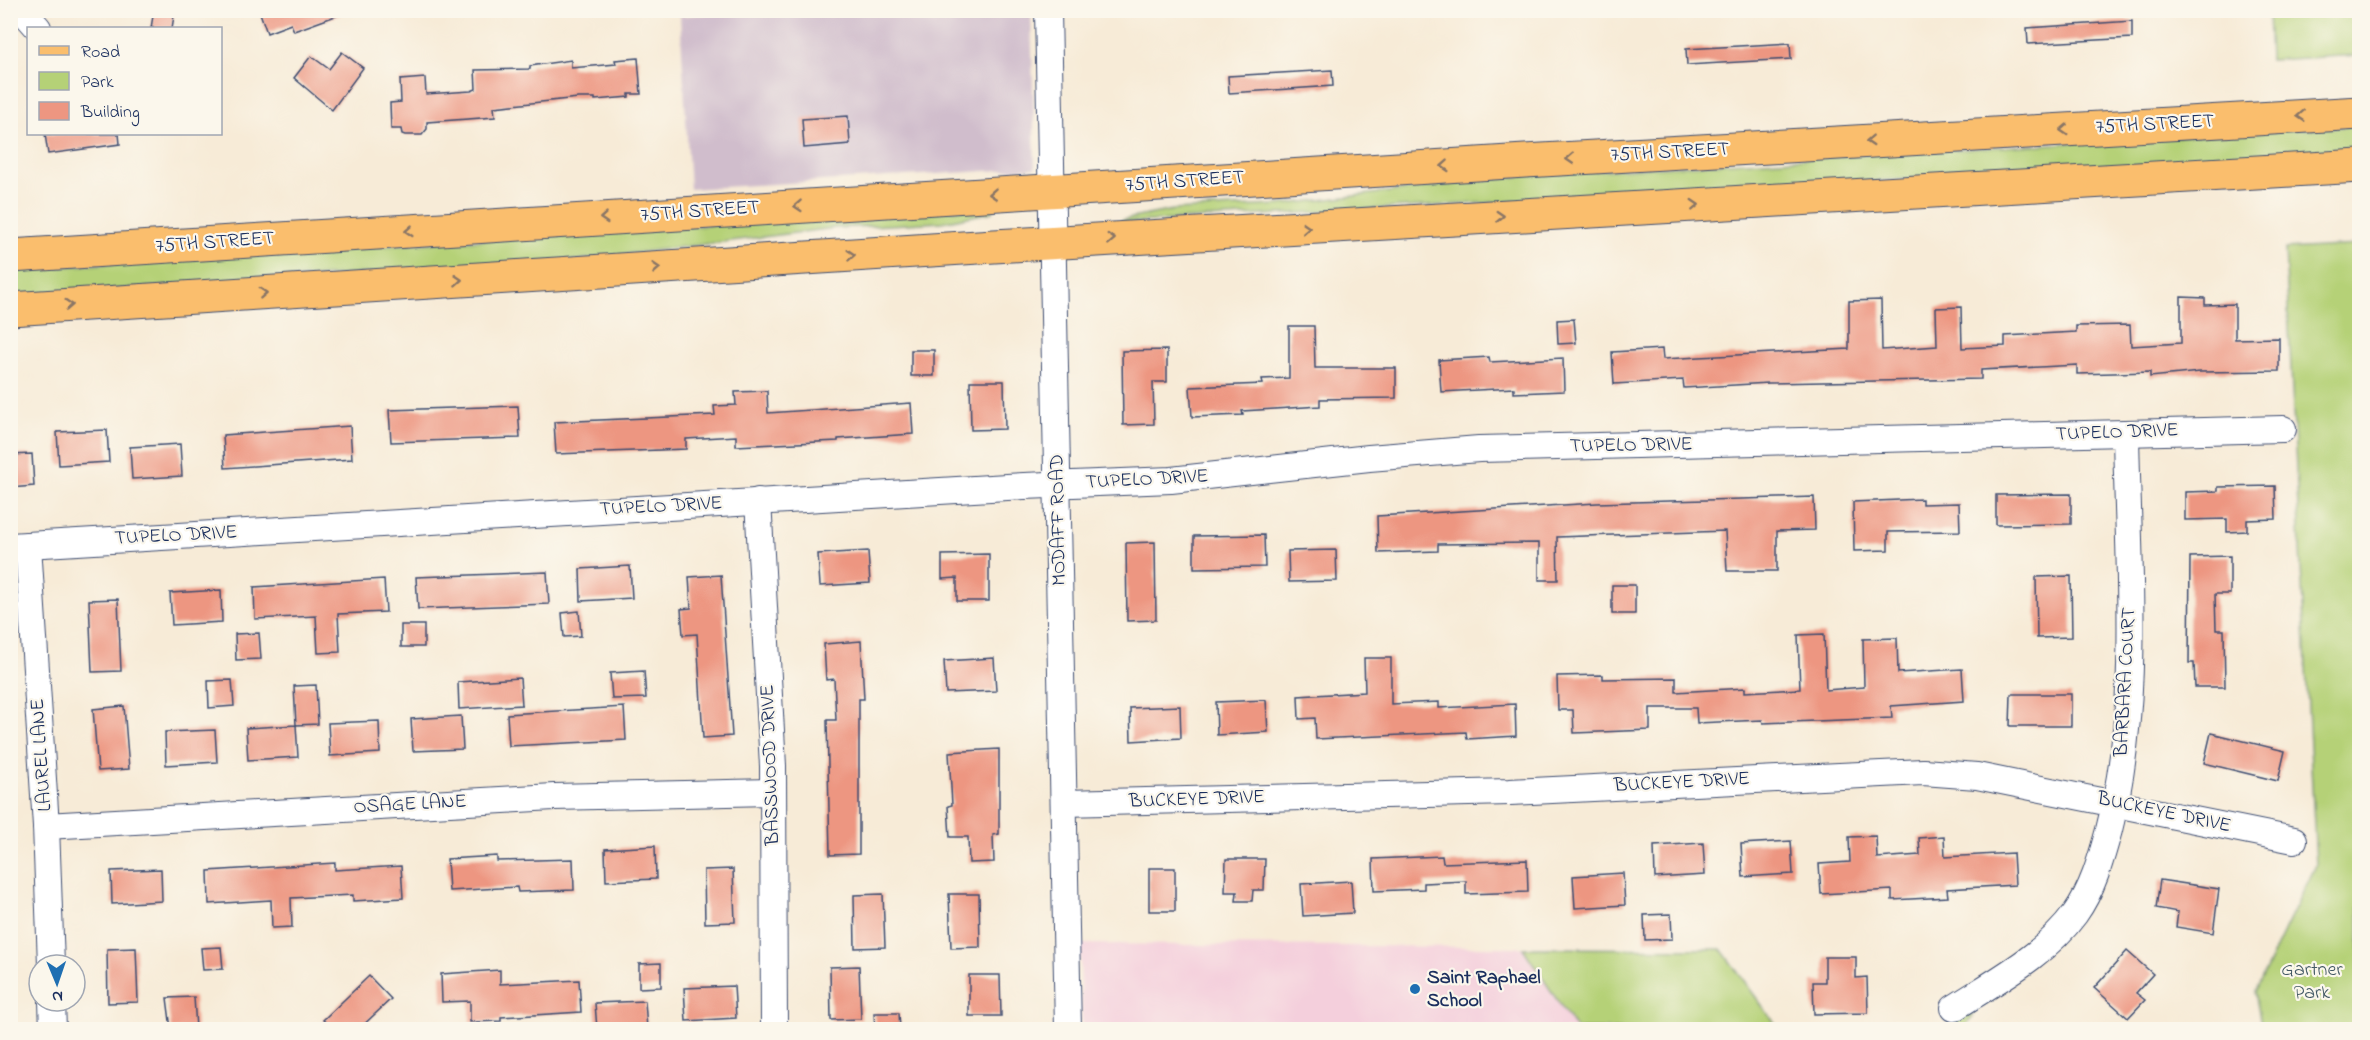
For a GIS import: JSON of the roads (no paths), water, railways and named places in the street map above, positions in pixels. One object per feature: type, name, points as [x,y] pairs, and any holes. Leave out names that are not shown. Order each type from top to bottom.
[{"type":"main road","name":"75TH STREET","points":[[10,256],[1052,190],[2360,113]]},
{"type":"main road","points":[[10,309],[1053,243],[2360,166]]},
{"type":"street","points":[[22,10],[37,27]]},
{"type":"street","name":"MODAFF ROAD","points":[[1048,10],[1068,1029]]},
{"type":"street","name":"TUPELO DRIVE","points":[[19,545],[1059,484],[1171,480],[1379,457],[1479,449],[2283,429]]},
{"type":"street","name":"BARBARA COURT","points":[[1954,1008],[2042,949],[2076,913],[2100,863],[2116,803],[2126,736],[2131,649],[2126,432]]},
{"type":"street","name":"BASSWOOD DRIVE","points":[[758,501],[773,792],[774,1029]]},
{"type":"street","name":"LAUREL LANE","points":[[19,545],[46,826],[51,953]]},
{"type":"street","name":"BUCKEYE DRIVE","points":[[1064,803],[1510,792],[1923,772],[1977,776],[2294,840]]},
{"type":"street","name":"OSAGE LANE","points":[[46,826],[554,797],[773,792]]},
{"type":"street","points":[[52,1013],[53,1029]]},
{"type":"place","name":"Saint Raphael School","points":[[1415,989]]},
{"type":"park label","name":"Gartner Park","points":[[2312,982]]}]
